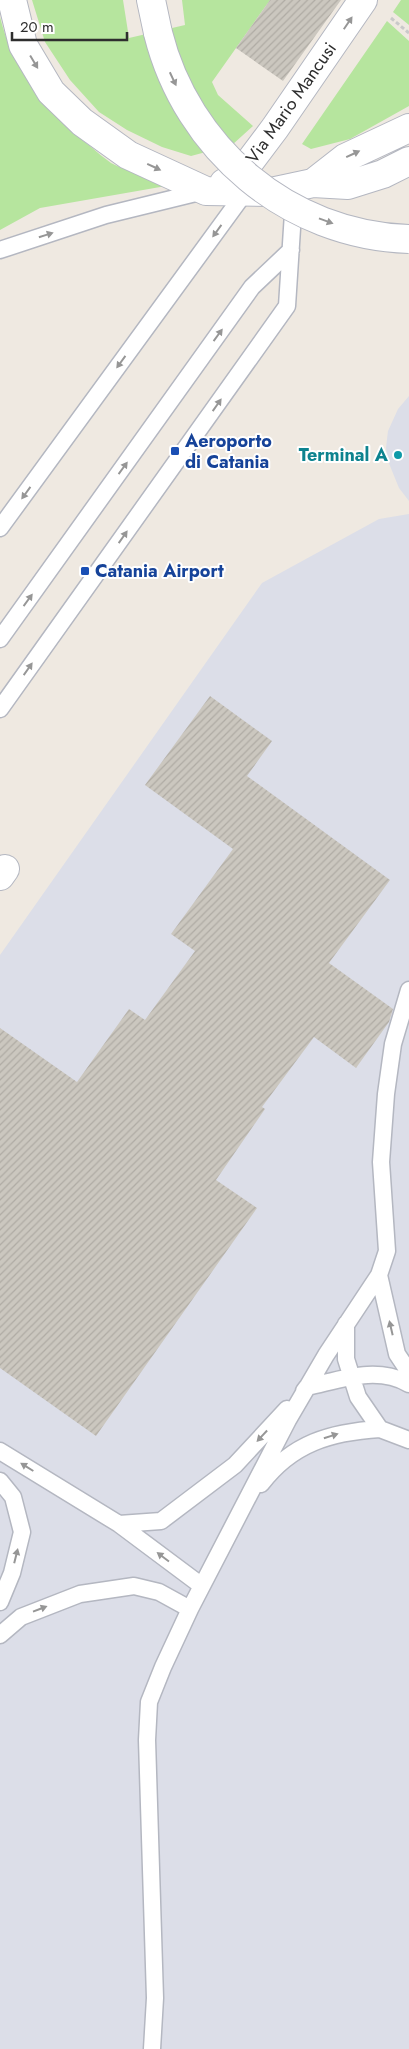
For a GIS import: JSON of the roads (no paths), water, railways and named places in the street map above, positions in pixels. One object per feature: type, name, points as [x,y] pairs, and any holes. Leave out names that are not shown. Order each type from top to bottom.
[{"type":"street","points":[[12,0],[23,45],[51,92],[82,122],[128,155],[206,191],[271,192],[307,184],[348,185],[383,174],[409,161]]},
{"type":"street","points":[[151,0],[165,60],[176,85],[194,117],[210,140],[233,165],[256,185],[302,212],[362,233],[409,239]]},
{"type":"street","name":"Via Mario Mancusi","points":[[206,191],[239,176],[275,128],[374,6]]},
{"type":"street","points":[[307,184],[345,158],[409,128]]},
{"type":"lane","points":[[0,709],[287,306],[293,213],[307,184]]},
{"type":"lane","points":[[0,250],[106,215],[206,191]]},
{"type":"lane","points":[[0,528],[246,191]]},
{"type":"lane","points":[[0,639],[252,288],[291,250]]},
{"type":"lane","points":[[152,2049],[155,1998],[146,1740],[149,1702],[190,1609],[288,1420],[346,1324],[379,1275],[387,1251],[381,1162],[386,1094],[393,1044],[409,990]]},
{"type":"lane","points":[[379,1275],[397,1354],[409,1372]]},
{"type":"lane","points":[[346,1324],[346,1359],[358,1397],[380,1430]]},
{"type":"lane","points":[[119,1524],[161,1521],[235,1465],[307,1387],[370,1373],[400,1379],[409,1384]]},
{"type":"lane","points":[[242,1510],[268,1475],[296,1451],[331,1435],[353,1431],[380,1430],[409,1440]]},
{"type":"lane","points":[[0,1451],[119,1524],[202,1586]]},
{"type":"lane","points":[[0,1481],[13,1497],[22,1532],[12,1573],[0,1602]]},
{"type":"lane","points":[[0,1635],[21,1617],[80,1594],[134,1586],[159,1592],[190,1609]]},
{"type":"place","name":"Aeroporto di Catania","points":[[175,451]]},
{"type":"place","name":"Terminal A","points":[[398,455]]},
{"type":"place","name":"Catania Airport","points":[[85,571]]}]
